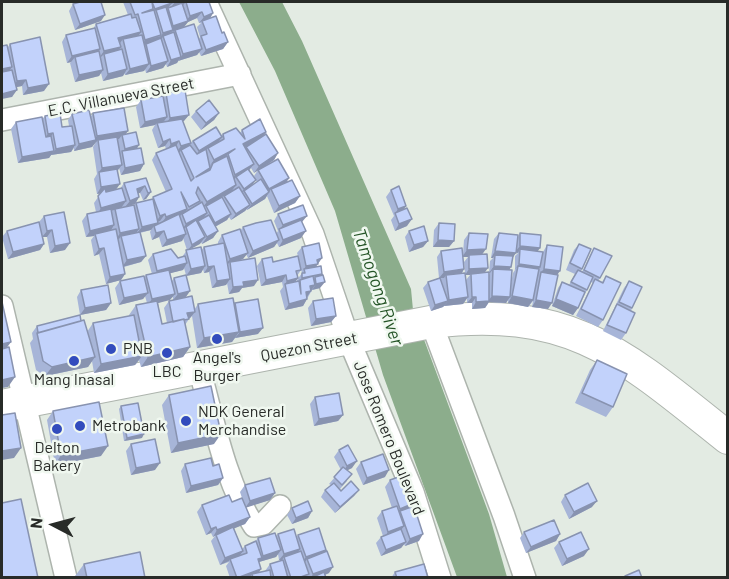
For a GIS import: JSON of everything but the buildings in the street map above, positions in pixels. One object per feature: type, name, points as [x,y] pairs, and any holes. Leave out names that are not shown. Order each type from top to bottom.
[{"type":"highway","name":"Quezon Street","points":[[13,404],[353,339],[425,323],[487,318],[517,320],[578,334],[612,350],[642,370],[728,438]]},
{"type":"street","name":"Jose Romero Boulevard","points":[[207,2],[313,234],[413,492],[440,578]]},
{"type":"street","name":"E.C. Villanueva Street","points":[[2,120],[240,74]]},
{"type":"street","points":[[2,306],[13,404],[66,578]]},
{"type":"street","points":[[425,323],[504,516],[525,578]]},
{"type":"street","points":[[199,368],[225,459],[246,514],[254,526],[263,524],[280,506]]},
{"type":"water","name":"Tamogong River","points":[[239,2],[282,2],[302,41],[411,289],[413,310],[489,514],[507,577],[457,577],[383,375],[335,211],[275,71]]},
{"type":"place","name":"Angel's Burger","points":[[217,339]]},
{"type":"place","name":"PNB","points":[[111,349]]},
{"type":"place","name":"LBC","points":[[167,353]]},
{"type":"place","name":"Mang Inasal","points":[[74,361]]},
{"type":"place","name":"NDK General Merchandise","points":[[186,421]]},
{"type":"place","name":"Metrobank","points":[[80,426]]},
{"type":"place","name":"Delton Bakery","points":[[57,429]]}]
